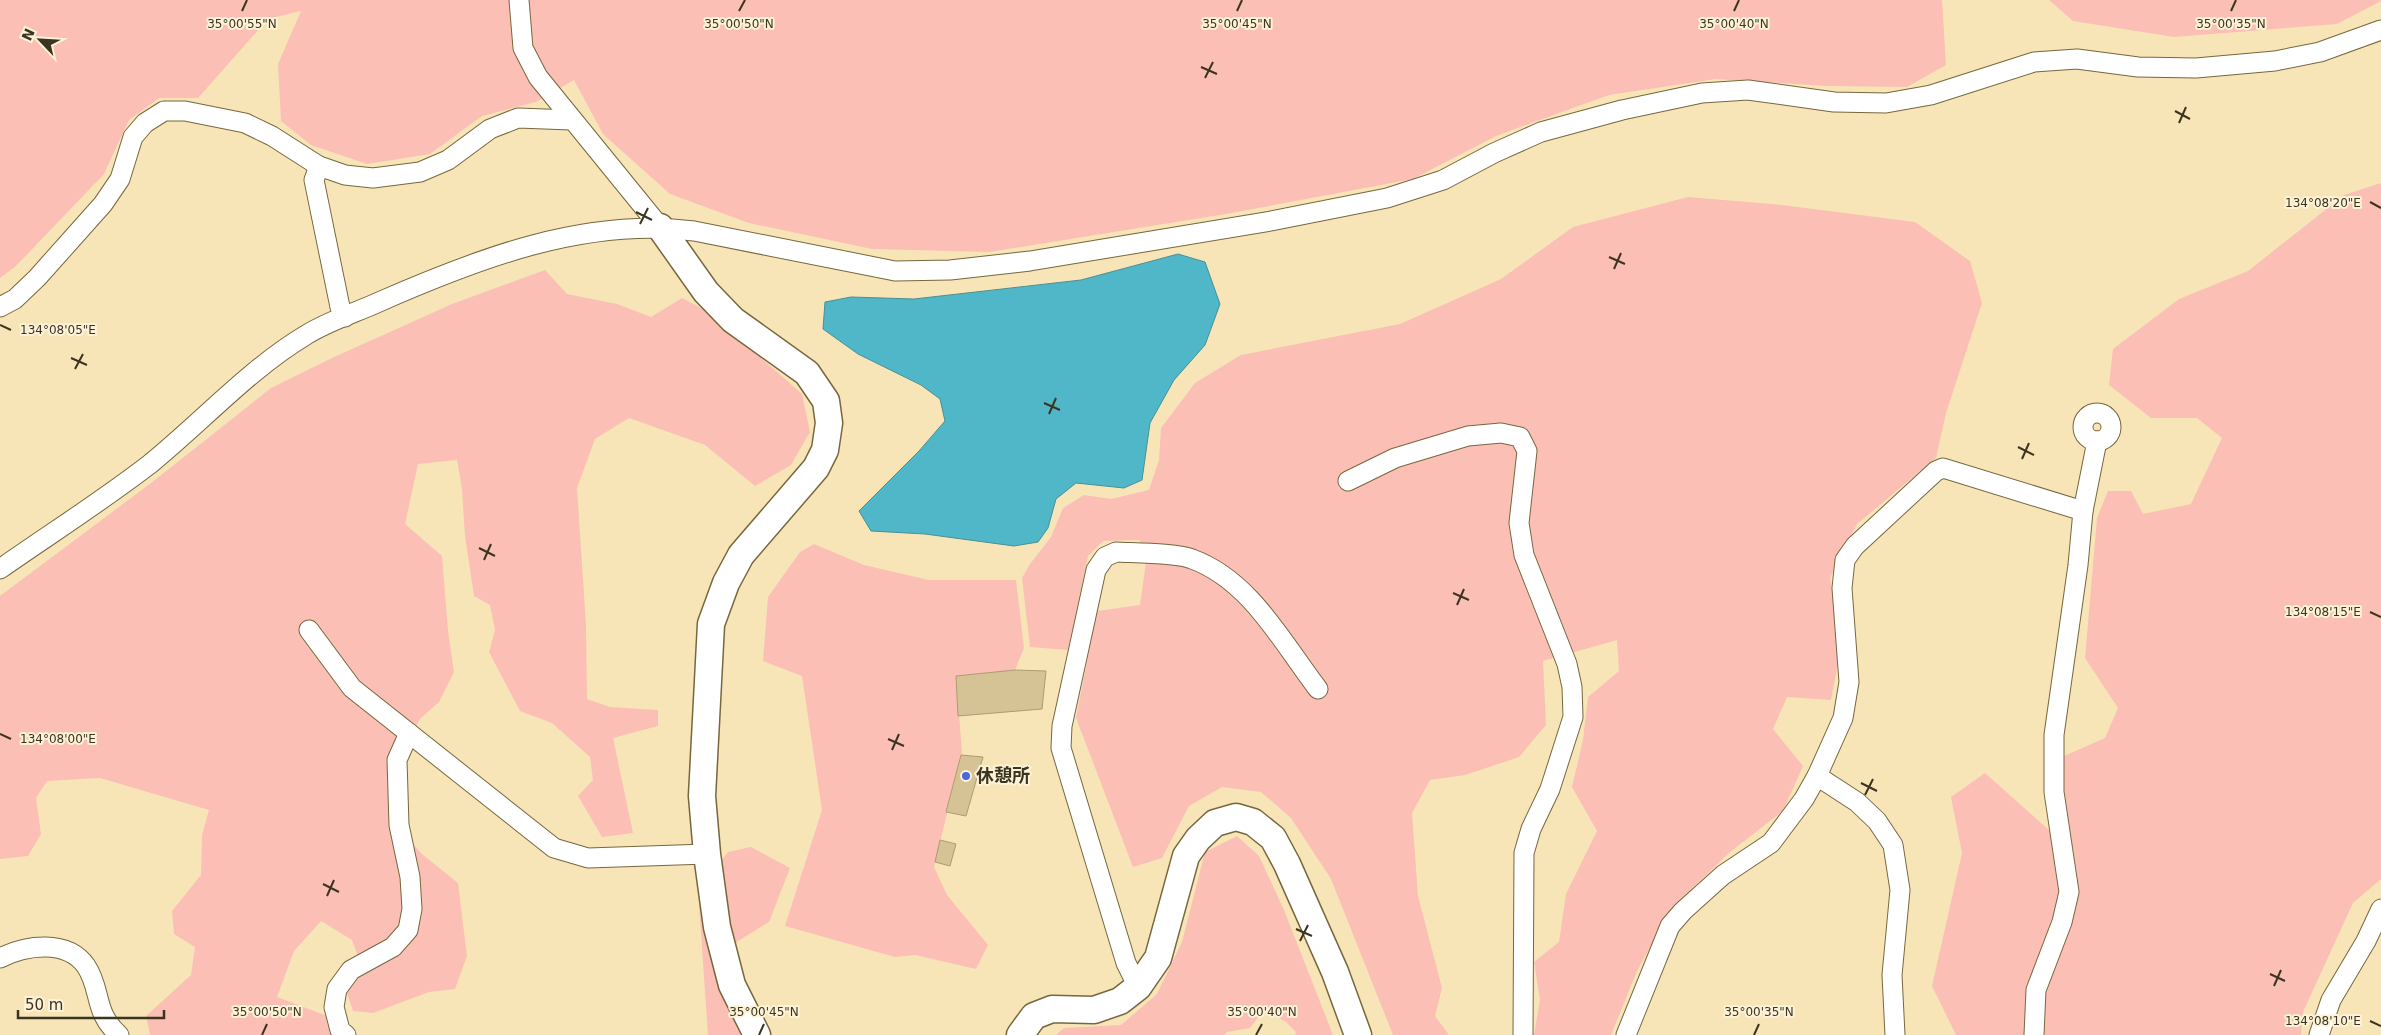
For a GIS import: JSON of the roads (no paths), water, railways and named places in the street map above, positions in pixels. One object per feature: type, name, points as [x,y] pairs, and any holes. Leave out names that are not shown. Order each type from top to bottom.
[{"type":"street","points":[[520,0],[522,48],[538,77],[571,120],[613,168],[660,227],[706,292],[733,320],[807,373],[826,401],[829,424],[825,450],[816,468],[741,555],[726,583],[711,624],[702,796],[707,854],[718,927],[732,985],[757,1035]]},
{"type":"street","points":[[0,569],[149,464],[258,367],[308,334],[419,285],[508,251],[628,228],[660,227],[694,231],[895,271],[950,270],[995,265],[1271,221],[1387,198],[1443,180],[1494,153],[1541,132],[1622,110],[1702,93],[1748,90],[1834,102],[1886,103],[1931,96],[2034,62],[2077,59],[2138,67],[2196,68],[2275,61],[2320,52],[2381,30]]},
{"type":"street","points":[[0,307],[15,300],[38,278],[103,204],[120,179],[133,137],[145,123],[164,111],[185,111],[245,123],[272,136],[318,166],[345,175],[373,178],[420,172],[448,160],[490,129],[518,118],[571,120]]},
{"type":"street","points":[[318,166],[314,180],[340,307],[345,317]]},
{"type":"street","points":[[1348,481],[1395,458],[1468,436],[1501,433],[1520,437],[1527,451],[1519,523],[1524,555],[1567,664],[1572,686],[1573,718],[1550,789],[1531,829],[1524,853],[1523,1035]]},
{"type":"street","points":[[2034,1035],[2036,990],[2062,922],[2069,892],[2054,792],[2054,735],[2078,565],[2083,511],[2097,441]]},
{"type":"street","points":[[1626,1035],[1670,926],[1683,911],[1723,875],[1771,843],[1804,799],[1817,776],[1843,718],[1849,682],[1842,588],[1845,560],[1855,546],[1936,471],[1943,468],[2083,511]]},
{"type":"street","points":[[1138,987],[1126,963],[1061,748],[1062,726],[1096,570],[1105,557],[1116,552],[1191,558],[1224,574],[1246,592],[1318,689]]},
{"type":"street","points":[[309,630],[352,688],[554,848],[588,858],[707,854]]},
{"type":"street","points":[[346,1035],[340,1030],[334,1007],[337,988],[350,970],[393,948],[408,930],[412,909],[410,877],[399,825],[397,760],[409,733]]},
{"type":"street","points":[[1817,776],[1857,802],[1877,821],[1893,845],[1900,890],[1892,975],[1895,1035]]},
{"type":"street","points":[[1020,1035],[1034,1016],[1052,1009],[1094,1010],[1120,1001],[1138,987],[1158,958],[1186,856],[1198,839],[1215,823],[1236,817],[1253,822],[1273,838],[1287,864],[1335,972],[1358,1035]]},
{"type":"street","points":[[2319,1035],[2331,1000],[2366,942],[2381,909]]},
{"type":"street","points":[[0,958],[29,948],[46,946],[70,952],[86,966],[100,1011],[108,1026],[119,1035]]},
{"type":"water","points":[[1178,254],[1205,262],[1220,304],[1205,345],[1174,380],[1150,423],[1142,480],[1124,488],[1076,483],[1056,499],[1048,528],[1038,542],[1014,546],[925,534],[871,531],[859,511],[919,451],[945,421],[940,399],[921,385],[858,354],[823,329],[825,302],[851,297],[914,299],[1081,280]]},
{"type":"place","name":"休憩所","points":[[966,776]]}]
